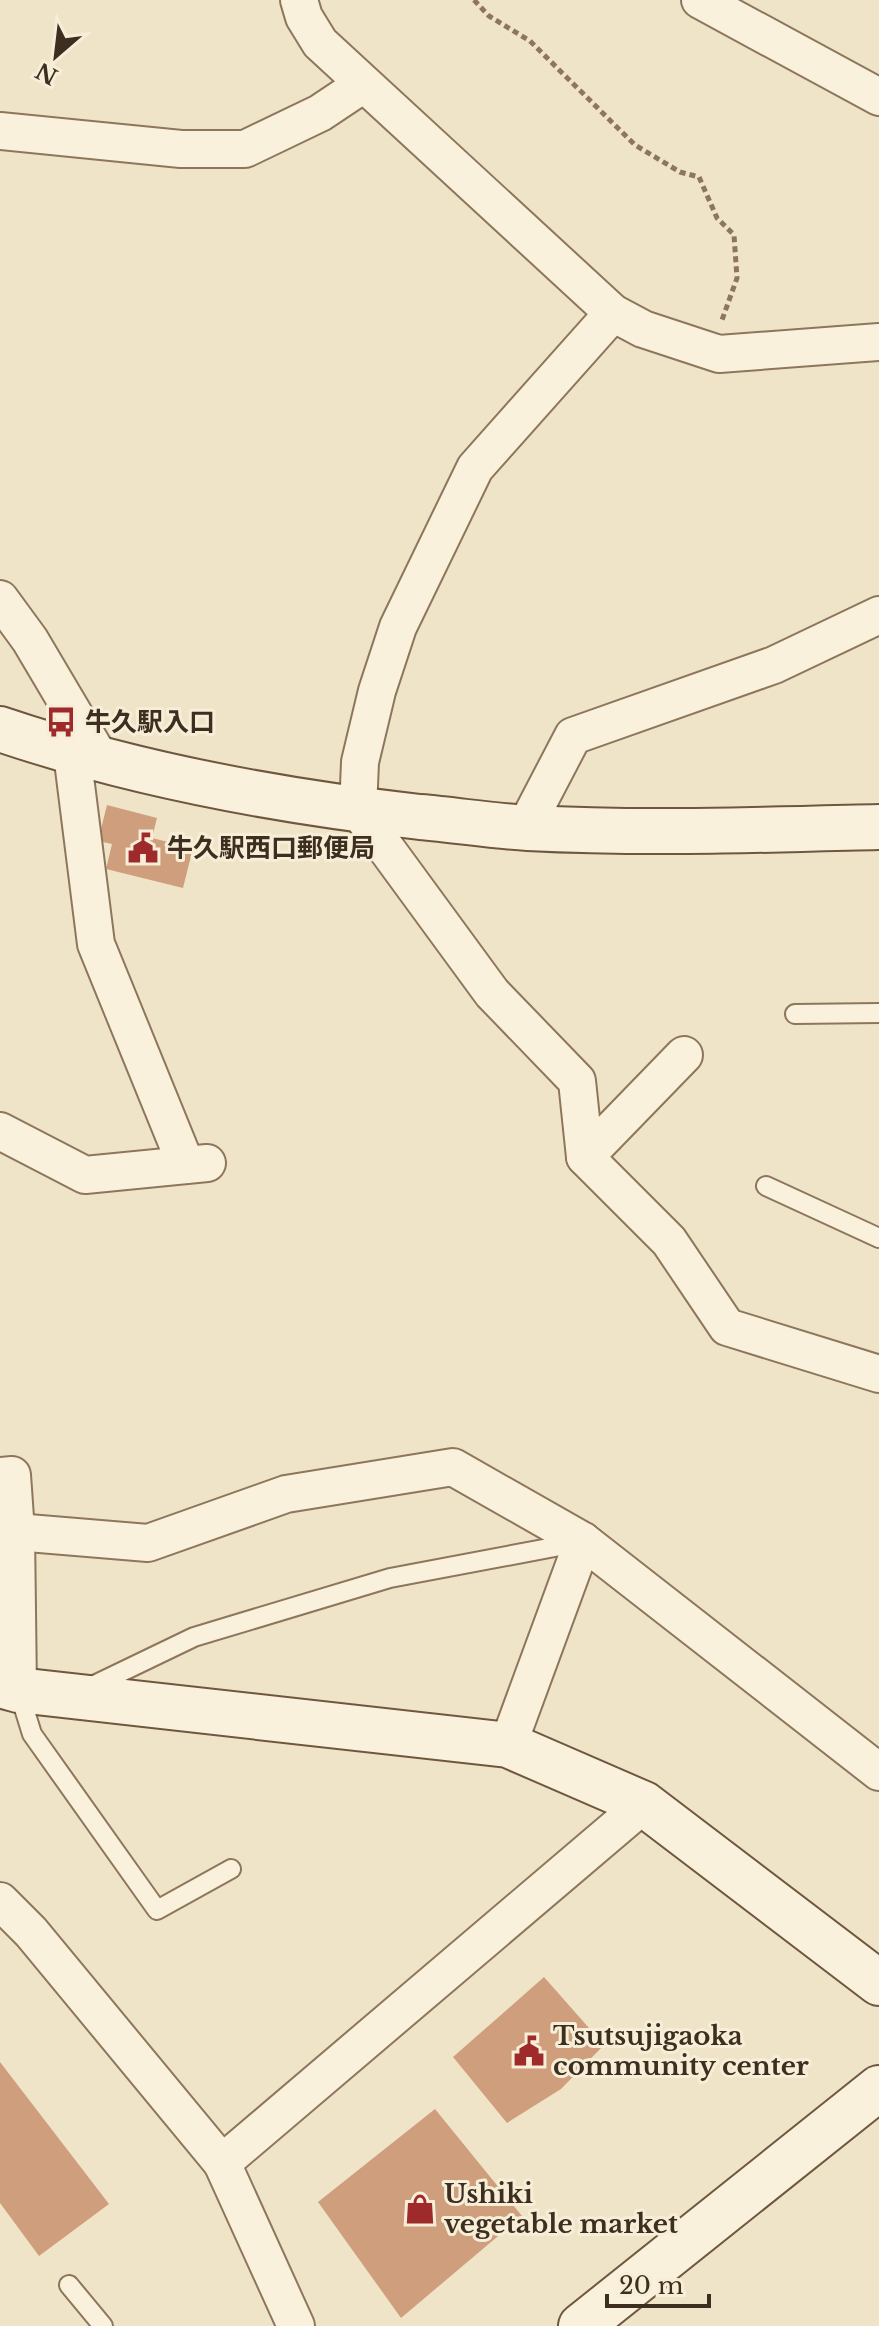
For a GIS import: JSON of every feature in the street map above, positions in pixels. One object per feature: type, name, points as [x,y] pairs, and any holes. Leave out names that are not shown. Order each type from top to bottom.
[{"type":"street","points":[[299,0],[304,17],[320,43],[362,85],[613,313],[643,329],[719,354],[879,342]]},
{"type":"street","points":[[700,0],[879,97]]},
{"type":"street","points":[[0,131],[181,149],[245,149],[320,113],[362,85]]},
{"type":"street","points":[[613,313],[475,468],[398,627],[377,691],[360,762],[358,810],[492,993],[577,1081],[585,1157],[669,1241],[727,1327],[879,1374]]},
{"type":"street","points":[[0,599],[30,640],[86,757],[96,944],[196,1164],[85,1175],[0,1131]]},
{"type":"street","points":[[525,828],[573,736],[774,665],[879,615]]},
{"type":"street","points":[[0,729],[86,757],[215,787],[358,810],[525,828],[688,833],[879,827]]},
{"type":"street","points":[[585,1157],[684,1055]]},
{"type":"street","points":[[16,1532],[148,1543],[286,1494],[453,1467],[583,1541],[879,1772]]},
{"type":"street","points":[[0,1476],[12,1475],[16,1532],[9,1688],[508,1745],[644,1804],[879,1983]]},
{"type":"street","points":[[508,1745],[583,1541]]},
{"type":"street","points":[[222,2163],[644,1804]]},
{"type":"street","points":[[0,1901],[31,1932],[222,2163],[296,2326]]},
{"type":"street","points":[[581,2326],[879,2088]]},
{"type":"lane","points":[[795,1014],[879,1013]]},
{"type":"lane","points":[[766,1186],[879,1238]]},
{"type":"lane","points":[[73,1695],[194,1637],[390,1578],[583,1541]]},
{"type":"lane","points":[[9,1688],[32,1734],[157,1910],[231,1869]]},
{"type":"lane","points":[[69,2285],[103,2326]]},
{"type":"path","points":[[474,0],[489,16],[530,41],[635,145],[680,172],[699,177],[717,218],[734,235],[737,278],[712,352]]},
{"type":"building","points":[[107,805],[157,818],[152,838],[193,848],[183,888],[106,869],[112,844],[98,841]]},
{"type":"building","name":"Tsutsujigaoka community center","points":[[544,1977],[604,2045],[561,2089],[507,2123],[453,2057]]},
{"type":"building","points":[[0,2062],[109,2204],[39,2256],[0,2203]]},
{"type":"building","name":"Ushiki vegetable market","points":[[435,2109],[522,2216],[401,2318],[318,2202]]},
{"type":"place","name":"牛久駅入口","points":[[61,722]]},
{"type":"place","name":"牛久駅西口郵便局","points":[[143,848]]},
{"type":"place","name":"Tsutsujigaoka community center","points":[[529,2051]]},
{"type":"place","name":"Ushiki vegetable market","points":[[420,2209]]}]
